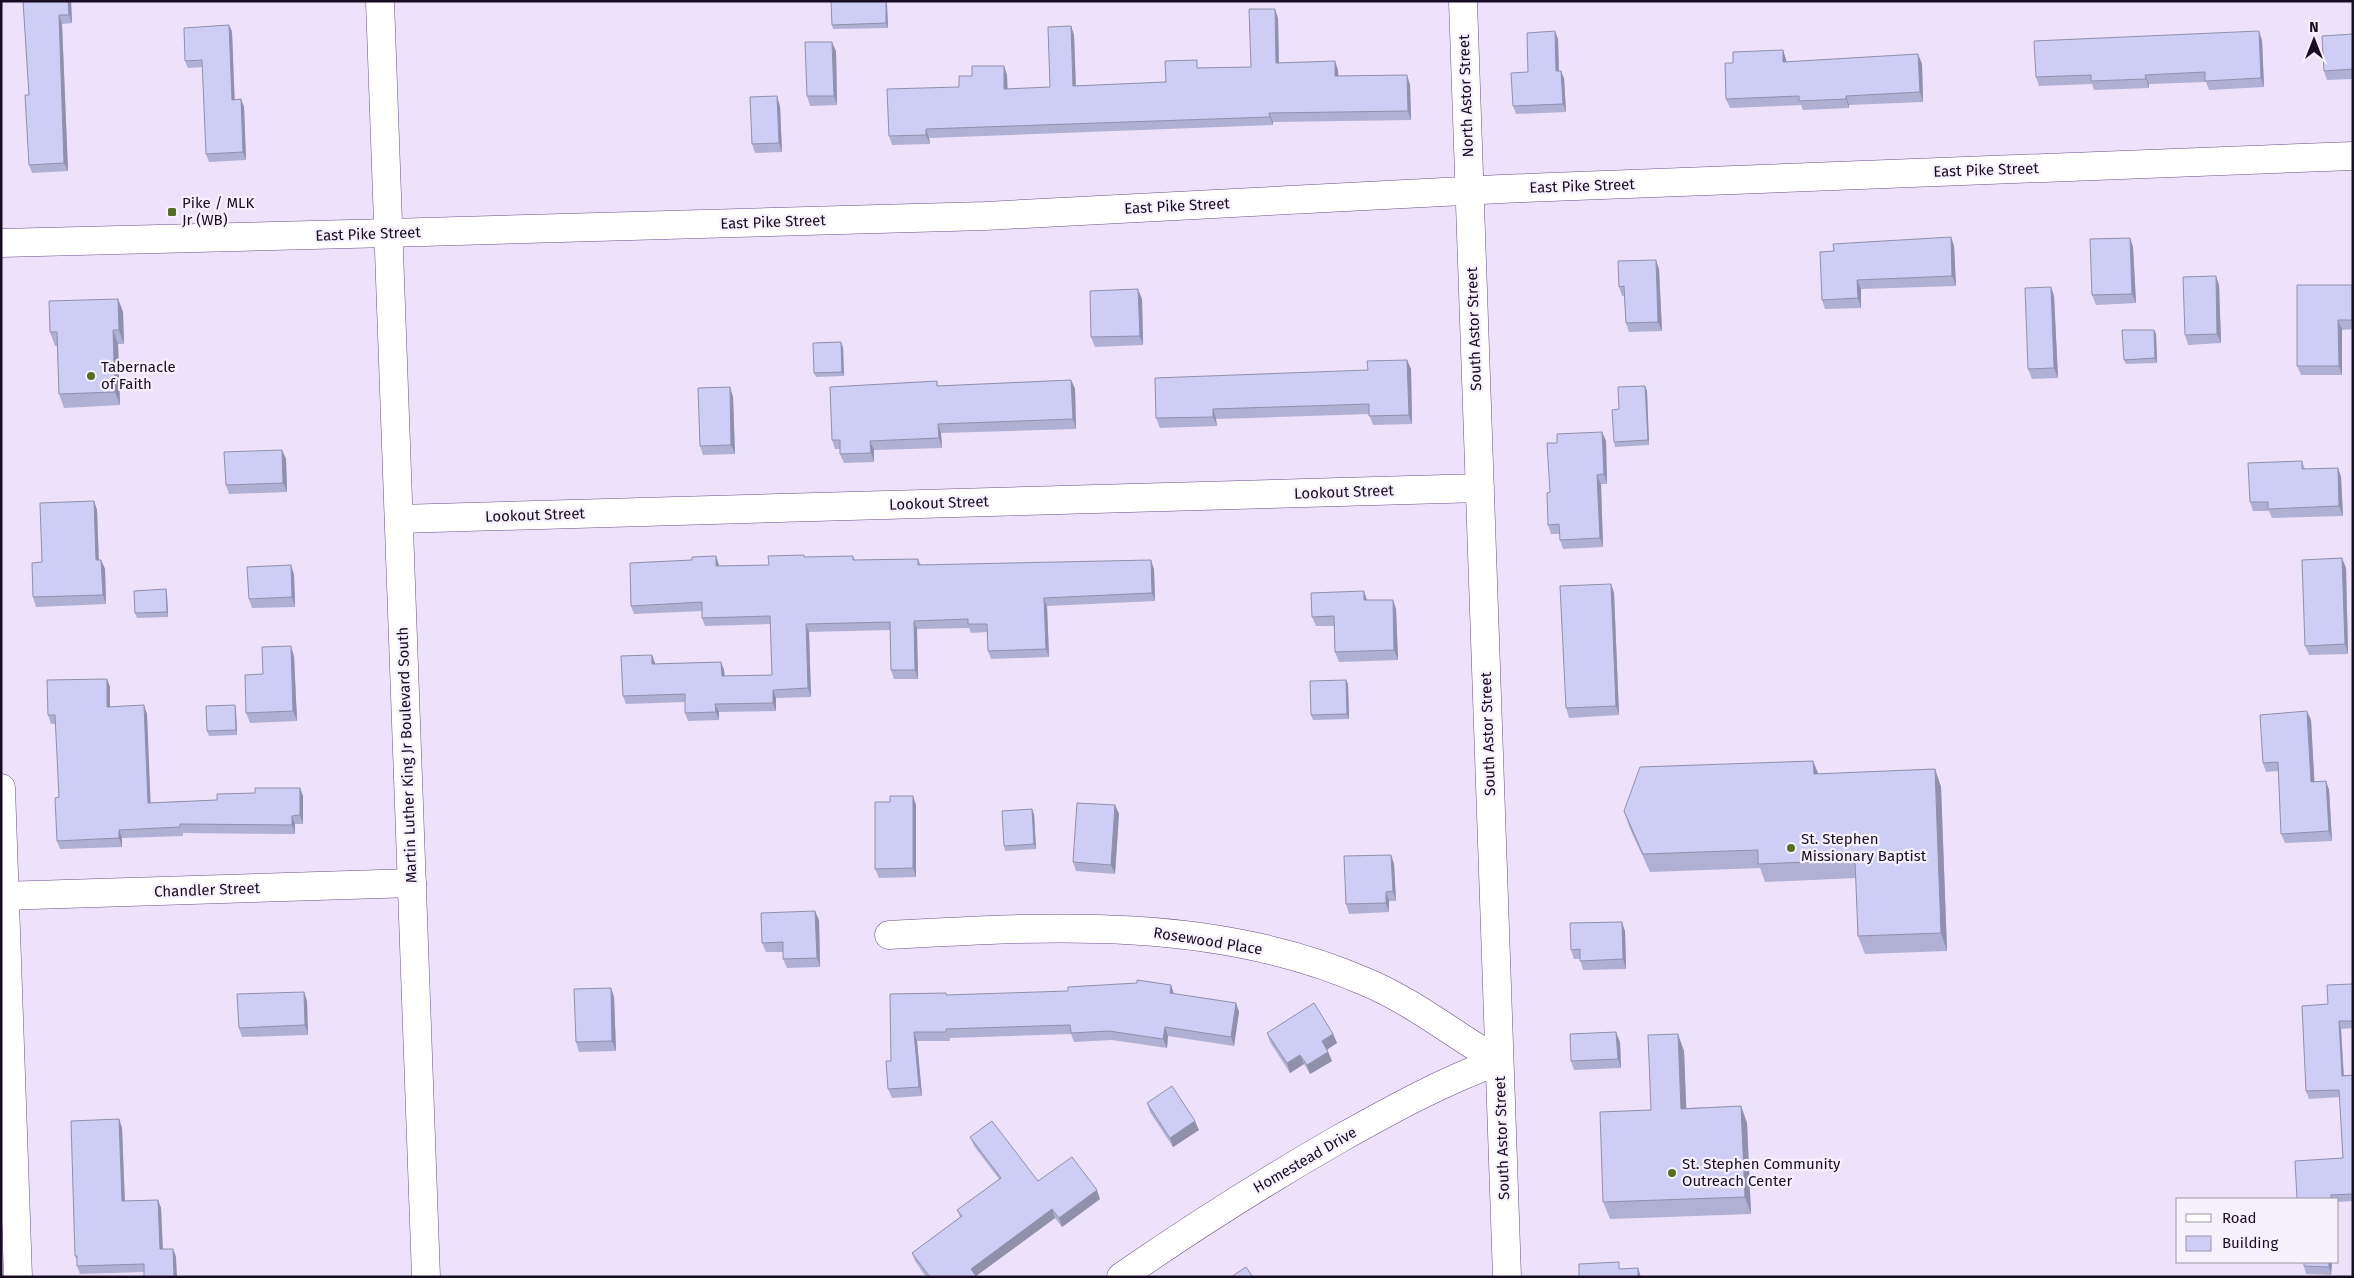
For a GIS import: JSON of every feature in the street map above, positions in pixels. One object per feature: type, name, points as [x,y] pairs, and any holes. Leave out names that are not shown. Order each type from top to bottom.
[{"type":"street","name":"Martin Luther King Jr Boulevard South","points":[[380,1],[426,1277]]},
{"type":"street","name":"North Astor Street","points":[[1462,1],[1469,190]]},
{"type":"street","name":"East Pike Street","points":[[1,244],[985,216],[1469,190],[2353,156]]},
{"type":"street","name":"South Astor Street","points":[[1469,190],[1507,1277]]},
{"type":"street","name":"Lookout Street","points":[[399,519],[1480,488]]},
{"type":"street","points":[[1,788],[3,896],[18,1277]]},
{"type":"street","name":"Chandler Street","points":[[3,896],[412,883]]},
{"type":"street","name":"Rosewood Place","points":[[889,935],[998,929],[1091,928],[1160,932],[1233,942],[1307,960],[1367,982],[1396,997],[1499,1061]]},
{"type":"street","name":"Homestead Drive","points":[[1121,1277],[1197,1225],[1312,1154],[1441,1085],[1499,1061]]},
{"type":"building","points":[[23,1],[68,1],[69,15],[59,15],[64,163],[29,165],[25,95],[29,95]]},
{"type":"building","points":[[831,1],[886,1],[886,23],[832,25]]},
{"type":"building","points":[[1249,9],[1275,9],[1276,63],[1335,61],[1335,76],[1407,75],[1408,111],[1269,113],[1270,117],[926,129],[926,135],[889,136],[887,89],[959,87],[959,76],[972,76],[972,66],[1004,66],[1004,89],[1050,87],[1048,27],[1071,26],[1073,86],[1166,82],[1165,61],[1197,60],[1197,68],[1251,67]]},
{"type":"building","points":[[229,25],[232,100],[241,99],[243,152],[206,154],[202,60],[185,61],[184,28]]},
{"type":"building","points":[[1555,31],[1556,71],[1561,71],[1563,104],[1513,106],[1511,73],[1528,72],[1527,33]]},
{"type":"building","points":[[2259,31],[2261,78],[2205,81],[2205,72],[2145,75],[2146,79],[2091,81],[2091,75],[2036,77],[2034,41]]},
{"type":"building","points":[[2353,34],[2353,69],[2324,71],[2322,36]]},
{"type":"building","points":[[805,42],[832,42],[834,96],[807,96]]},
{"type":"building","points":[[1783,50],[1783,62],[1918,54],[1920,92],[1799,101],[1799,96],[1726,99],[1725,63],[1733,63],[1733,52]]},
{"type":"building","points":[[777,96],[779,143],[752,144],[750,97]]},
{"type":"building","points":[[1951,237],[1952,276],[1857,280],[1858,298],[1822,300],[1820,252],[1834,251],[1833,244]]},
{"type":"building","points":[[2130,238],[2132,294],[2092,295],[2090,239]]},
{"type":"building","points":[[1656,260],[1658,322],[1626,323],[1624,286],[1619,287],[1618,261]]},
{"type":"building","points":[[2216,276],[2217,334],[2185,335],[2183,277]]},
{"type":"building","points":[[2297,285],[2352,285],[2352,320],[2338,320],[2339,366],[2297,366]]},
{"type":"building","points":[[2051,287],[2054,368],[2028,369],[2025,288]]},
{"type":"building","points":[[1138,289],[1140,336],[1091,337],[1090,291]]},
{"type":"building","name":"Tabernacle of Faith","points":[[118,299],[119,330],[113,330],[115,392],[59,394],[57,332],[50,332],[49,301]]},
{"type":"building","points":[[2122,330],[2154,330],[2155,358],[2124,360]]},
{"type":"building","points":[[841,342],[842,372],[814,373],[813,343]]},
{"type":"building","points":[[1407,360],[1409,415],[1369,416],[1369,404],[1213,409],[1213,417],[1156,418],[1155,378],[1368,370],[1367,361]]},
{"type":"building","points":[[1071,380],[1073,419],[938,424],[939,438],[870,441],[871,453],[840,454],[840,440],[832,440],[830,387],[937,381],[937,386]]},
{"type":"building","points":[[1645,386],[1648,440],[1614,442],[1612,410],[1619,409],[1618,387]]},
{"type":"building","points":[[730,387],[731,445],[700,446],[698,388]]},
{"type":"building","points":[[1602,432],[1604,474],[1597,475],[1600,538],[1560,540],[1559,524],[1548,525],[1547,493],[1550,492],[1547,443],[1557,443],[1557,434]]},
{"type":"building","points":[[282,450],[283,483],[226,485],[224,452]]},
{"type":"building","points":[[2302,461],[2302,469],[2338,468],[2339,506],[2268,509],[2268,502],[2250,502],[2248,463]]},
{"type":"building","points":[[94,501],[96,560],[101,560],[103,595],[33,597],[32,563],[42,562],[40,503]]},
{"type":"building","points":[[804,555],[804,557],[853,556],[853,560],[918,559],[918,565],[1151,560],[1152,593],[1044,598],[1046,649],[988,651],[987,624],[968,624],[968,619],[914,621],[915,670],[891,670],[890,622],[806,624],[808,688],[773,690],[773,703],[715,704],[716,712],[685,713],[685,694],[623,696],[621,656],[652,655],[652,664],[721,662],[722,676],[772,675],[770,616],[702,618],[702,602],[631,606],[630,563],[692,560],[692,557],[716,556],[716,566],[769,565],[768,556]]},
{"type":"building","points":[[2342,558],[2345,644],[2305,646],[2302,560]]},
{"type":"building","points":[[291,565],[292,597],[249,599],[247,567]]},
{"type":"building","points":[[1611,584],[1616,706],[1566,708],[1560,586]]},
{"type":"building","points":[[166,589],[167,612],[135,613],[134,591]]},
{"type":"building","points":[[1364,591],[1364,600],[1393,600],[1394,650],[1335,652],[1334,616],[1312,617],[1311,593]]},
{"type":"building","points":[[291,646],[293,711],[246,713],[245,675],[263,674],[262,647]]},
{"type":"building","points":[[107,679],[107,707],[144,705],[148,803],[217,800],[217,794],[255,793],[255,788],[300,788],[300,815],[292,816],[292,825],[180,824],[180,827],[119,830],[119,838],[57,841],[55,798],[59,797],[55,715],[48,715],[47,680]]},
{"type":"building","points":[[1346,680],[1347,714],[1311,715],[1310,681]]},
{"type":"building","points":[[235,705],[236,730],[207,731],[206,706]]},
{"type":"building","points":[[2307,711],[2311,782],[2326,781],[2329,831],[2281,834],[2278,762],[2263,763],[2260,715]]},
{"type":"building","name":"St. Stephen Missionary Baptist","points":[[1813,761],[1814,774],[1935,769],[1941,933],[1858,936],[1855,860],[1758,864],[1758,850],[1643,854],[1624,811],[1640,767]]},
{"type":"building","points":[[890,796],[913,796],[913,868],[875,869],[875,802],[890,802]]},
{"type":"building","points":[[1077,803],[1115,805],[1111,865],[1073,862]]},
{"type":"building","points":[[1032,809],[1034,844],[1004,846],[1002,811]]},
{"type":"building","points":[[1391,855],[1393,891],[1386,892],[1386,903],[1346,904],[1344,856]]},
{"type":"building","points":[[815,911],[817,958],[783,959],[783,942],[762,943],[761,913]]},
{"type":"building","points":[[1622,922],[1623,959],[1580,961],[1580,949],[1571,950],[1570,923]]},
{"type":"building","points":[[1137,980],[1171,985],[1170,993],[1236,1003],[1231,1037],[1165,1027],[1163,1039],[1109,1031],[1071,1033],[1070,1025],[946,1029],[946,1032],[914,1032],[919,1087],[888,1089],[886,1061],[891,1061],[890,994],[946,993],[946,995],[1068,991],[1068,987],[1137,983]]},
{"type":"building","points":[[2353,984],[2353,1021],[2339,1021],[2342,1076],[2353,1075],[2353,1194],[2331,1195],[2331,1198],[2297,1198],[2295,1161],[2343,1158],[2339,1090],[2306,1091],[2302,1006],[2328,1004],[2327,985]]},
{"type":"building","points":[[611,988],[612,1041],[576,1042],[574,989]]},
{"type":"building","points":[[304,992],[305,1025],[239,1028],[237,994]]},
{"type":"building","points":[[1314,1003],[1333,1034],[1322,1041],[1328,1052],[1307,1065],[1300,1055],[1287,1063],[1267,1033]]},
{"type":"building","points":[[1616,1032],[1618,1059],[1571,1061],[1570,1034]]},
{"type":"building","name":"St. Stephen Community Outreach Center","points":[[1678,1034],[1681,1109],[1741,1106],[1745,1197],[1603,1202],[1600,1112],[1651,1110],[1648,1035]]},
{"type":"building","points":[[1172,1086],[1195,1121],[1170,1138],[1147,1103]]},
{"type":"building","points":[[119,1119],[122,1201],[158,1200],[160,1249],[173,1249],[174,1277],[144,1277],[144,1264],[77,1266],[77,1256],[75,1256],[71,1121]]},
{"type":"building","points":[[992,1121],[1038,1181],[1072,1157],[1097,1190],[1059,1218],[1052,1209],[971,1269],[975,1277],[930,1277],[912,1253],[962,1216],[957,1210],[1001,1178],[970,1137]]},
{"type":"building","points":[[1619,1262],[1619,1269],[1638,1268],[1638,1277],[1579,1277],[1579,1264]]},
{"type":"building","points":[[2304,1263],[2329,1263],[2329,1267],[2304,1266]]},
{"type":"building","points":[[1246,1267],[1253,1277],[1231,1277]]},
{"type":"place","name":"Pike / MLK Jr (WB)","points":[[172,212]]},
{"type":"place","name":"Tabernacle of Faith","points":[[91,376]]},
{"type":"place","name":"St. Stephen Missionary Baptist","points":[[1791,848]]},
{"type":"place","name":"St. Stephen Community Outreach Center","points":[[1672,1173]]}]
